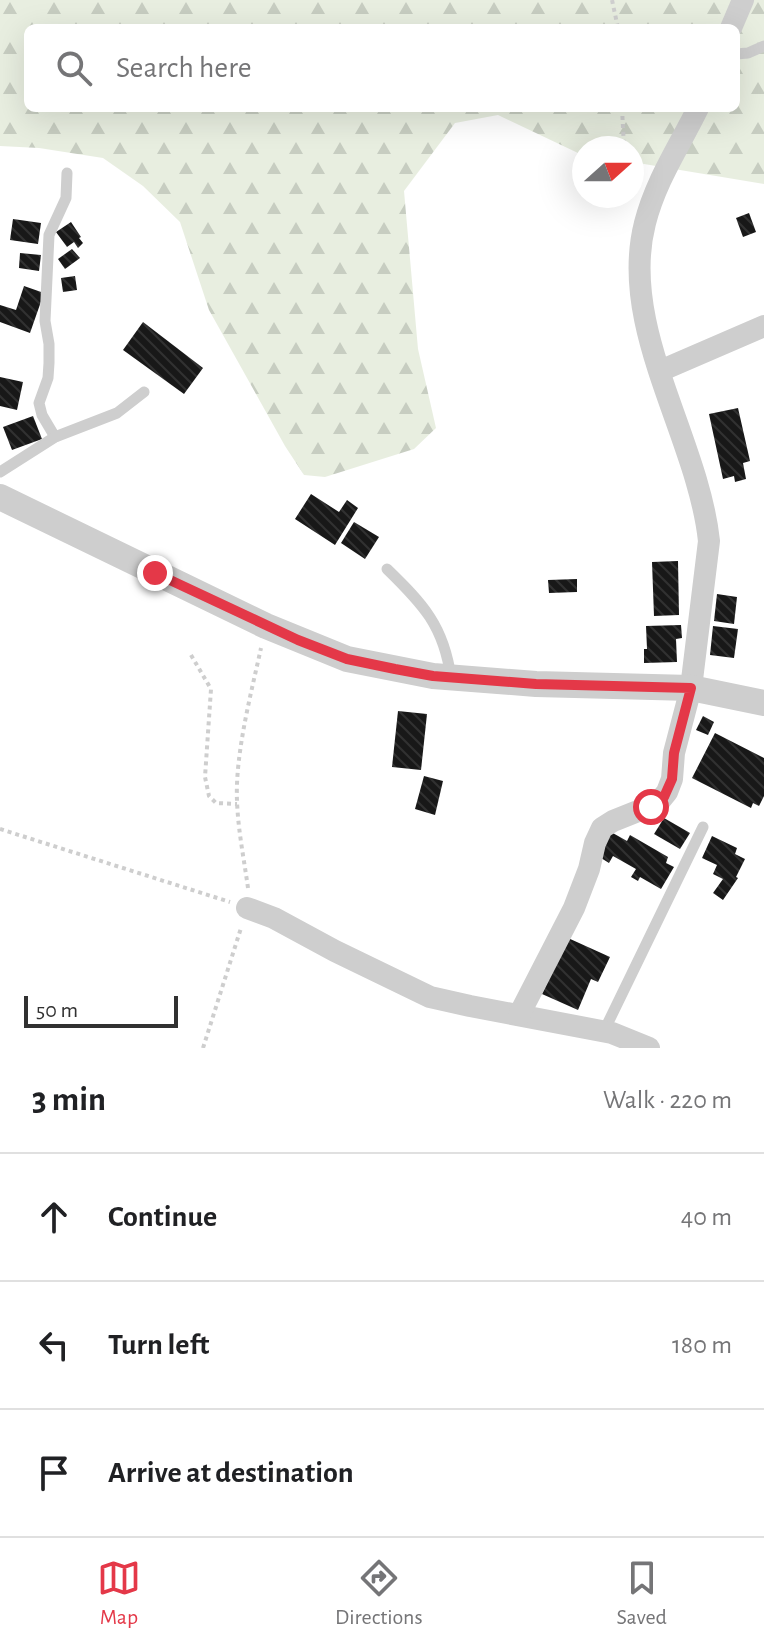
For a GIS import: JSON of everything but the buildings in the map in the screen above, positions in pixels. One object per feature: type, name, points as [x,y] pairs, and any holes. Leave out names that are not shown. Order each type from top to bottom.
[{"type":"street","points":[[733,24],[743,0]]},
{"type":"street","points":[[519,1015],[574,908],[602,828],[651,807],[667,792],[691,688],[708,531],[699,484],[645,319],[638,264],[644,227],[655,190],[696,112]]},
{"type":"street","points":[[660,371],[764,326]]},
{"type":"street","points":[[0,497],[266,626],[347,659],[451,678],[563,686],[691,688],[764,703]]},
{"type":"street","points":[[247,908],[274,918],[430,997],[604,1031],[649,1048]]},
{"type":"lane","points":[[740,54],[764,46]]},
{"type":"lane","points":[[55,437],[39,403],[48,378],[49,363],[45,321],[49,235],[66,198],[67,173]]},
{"type":"lane","points":[[0,472],[55,437],[117,413],[144,392]]},
{"type":"lane","points":[[387,569],[421,603],[434,625],[448,655],[451,678]]},
{"type":"lane","points":[[604,1031],[703,827]]},
{"type":"path","points":[[612,0],[617,24]]},
{"type":"path","points":[[622,112],[623,136]]},
{"type":"path","points":[[203,1048],[247,908],[248,888],[237,804],[238,771],[266,626]]},
{"type":"path","points":[[191,655],[211,689],[205,777],[209,796],[216,803],[237,804]]},
{"type":"path","points":[[0,829],[247,908]]},
{"type":"green space","points":[[0,0],[764,0],[764,184],[644,164],[644,136],[572,136],[572,150],[498,115],[455,123],[404,191],[418,349],[436,428],[414,449],[325,477],[304,475],[285,446],[209,310],[180,222],[143,186],[103,158],[39,148],[0,146]]},
{"type":"route","points":[[155,573],[266,626],[347,659],[433,676],[536,684],[691,688],[674,753],[672,779],[664,797],[651,807]]}]
